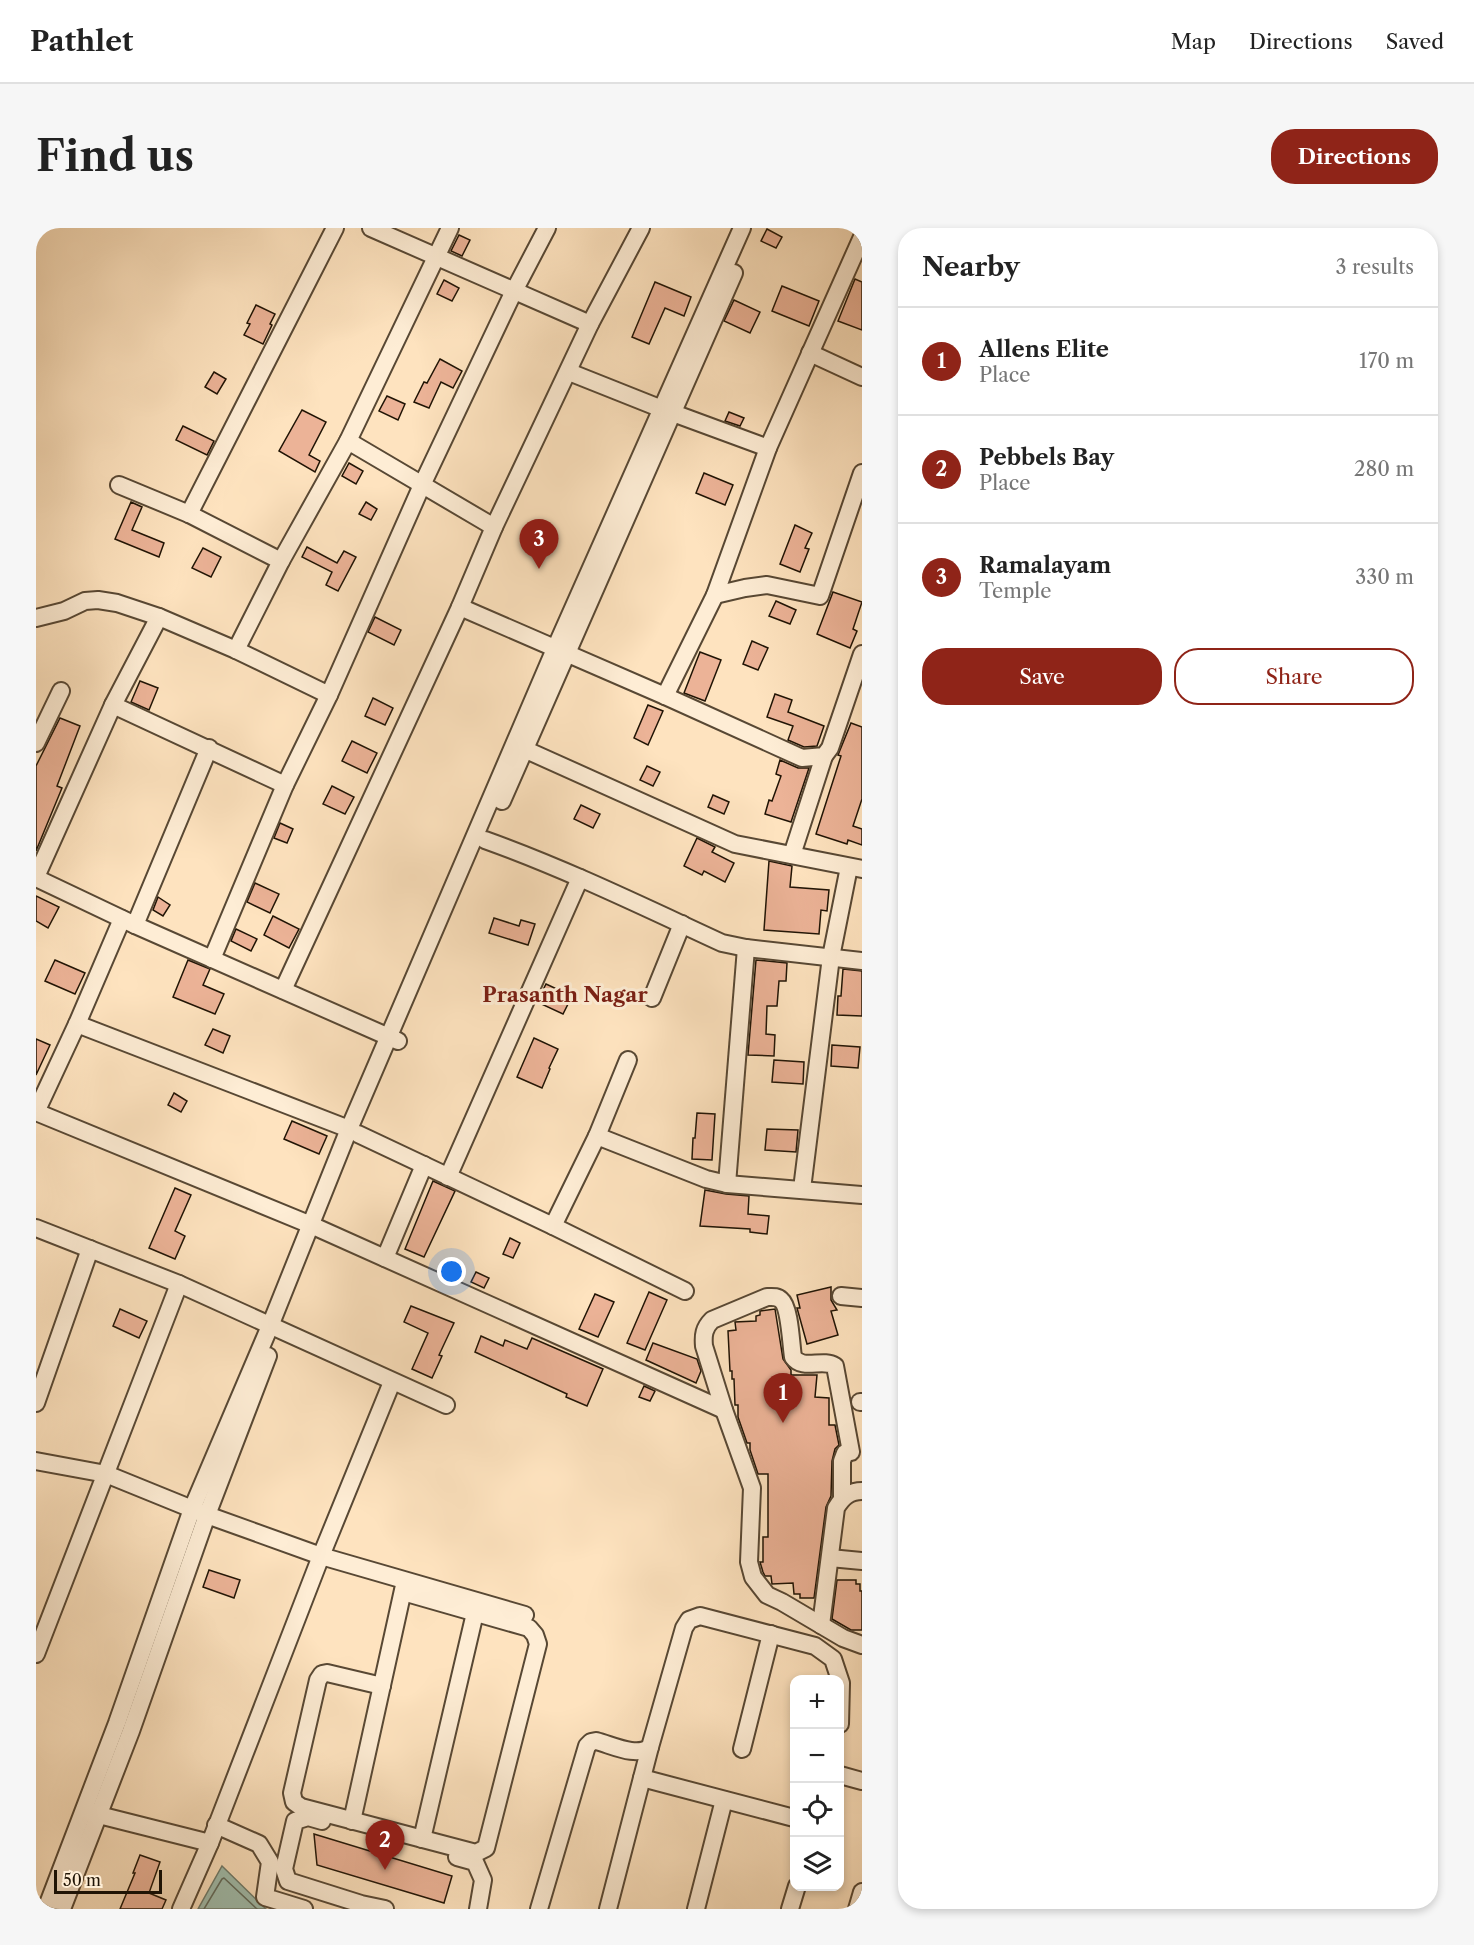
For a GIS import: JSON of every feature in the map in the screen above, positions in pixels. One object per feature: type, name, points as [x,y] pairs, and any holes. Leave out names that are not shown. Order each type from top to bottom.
[{"type":"street","points":[[189,514],[335,228]]},
{"type":"street","points":[[371,228],[590,324]]},
{"type":"street","points":[[236,650],[281,561],[348,441],[450,228]]},
{"type":"street","points":[[212,959],[285,785],[329,695],[422,485],[514,291],[547,228]]},
{"type":"street","points":[[283,990],[460,607],[494,527],[590,324],[641,228]]},
{"type":"street","points":[[668,411],[742,228]]},
{"type":"street","points":[[62,1909],[92,1813],[199,1512],[354,1132],[561,652],[668,411],[754,228]]},
{"type":"street","points":[[665,696],[715,595],[768,448],[862,237]]},
{"type":"street","points":[[810,354],[862,377]]},
{"type":"street","points":[[569,372],[768,448]]},
{"type":"street","points":[[348,441],[494,527]]},
{"type":"street","points":[[715,595],[767,585],[820,596],[860,484]]},
{"type":"street","points":[[119,485],[189,514],[281,561]]},
{"type":"street","points":[[36,618],[64,611],[85,601],[98,600],[117,603],[159,617],[236,650],[329,695]]},
{"type":"street","points":[[460,607],[802,758],[824,756]]},
{"type":"street","points":[[159,617],[113,705],[36,877],[128,922],[394,1039]]},
{"type":"street","points":[[394,1039],[485,840],[524,749],[561,652]]},
{"type":"street","points":[[792,855],[824,756],[830,748],[862,654]]},
{"type":"street","points":[[36,743],[61,691]]},
{"type":"street","points":[[113,705],[285,785]]},
{"type":"street","points":[[209,748],[36,1112],[315,1227],[724,1410]]},
{"type":"street","points":[[524,749],[735,844],[856,868],[831,957],[802,1189]]},
{"type":"street","points":[[485,840],[580,878],[722,943],[862,962]]},
{"type":"street","points":[[448,1177],[580,878]]},
{"type":"street","points":[[652,998],[682,924]]},
{"type":"street","points":[[727,1184],[746,948]]},
{"type":"street","points":[[77,1024],[354,1132],[685,1291]]},
{"type":"street","points":[[553,1226],[597,1136],[628,1060]]},
{"type":"street","points":[[597,1136],[706,1179],[727,1184],[862,1195]]},
{"type":"street","points":[[385,1258],[424,1165]]},
{"type":"street","points":[[36,1228],[179,1284],[446,1406]]},
{"type":"street","points":[[36,1403],[90,1249]]},
{"type":"street","points":[[36,1654],[179,1284]]},
{"type":"street","points":[[842,1296],[862,1299]]},
{"type":"street","points":[[821,1625],[836,1508],[842,1497],[842,1461],[848,1453],[835,1366],[829,1362],[803,1364],[796,1362],[793,1357],[783,1301],[776,1297],[767,1297],[712,1320],[706,1326],[703,1335],[704,1346],[724,1410],[752,1488],[749,1562],[753,1577],[767,1595],[843,1638],[862,1646]]},
{"type":"street","points":[[182,1909],[392,1382]]},
{"type":"street","points":[[36,1461],[106,1474],[199,1512],[476,1613],[529,1628],[536,1635],[538,1644],[486,1848],[476,1853],[301,1808],[294,1802],[292,1793],[318,1680],[322,1674],[327,1673],[382,1686]]},
{"type":"street","points":[[842,1497],[862,1491]]},
{"type":"street","points":[[830,1558],[862,1561]]},
{"type":"street","points":[[404,1586],[532,1617]]},
{"type":"street","points":[[352,1821],[404,1586]]},
{"type":"street","points":[[422,1839],[476,1613]]},
{"type":"street","points":[[608,1909],[650,1747],[684,1628],[689,1620],[700,1616],[815,1646],[833,1659],[838,1675]]},
{"type":"street","points":[[742,1749],[771,1634]]},
{"type":"street","points":[[538,1909],[587,1746],[596,1741],[637,1752],[645,1752],[650,1747]]},
{"type":"street","points":[[844,1776],[862,1781]]},
{"type":"street","points":[[642,1778],[790,1817]]},
{"type":"street","points":[[696,1909],[724,1800]]},
{"type":"street","points":[[92,1813],[210,1843]]},
{"type":"street","points":[[46,1909],[92,1813]]},
{"type":"street","points":[[385,1909],[360,1906],[288,1881],[284,1869],[295,1821],[308,1817],[475,1862],[483,1880],[478,1909]]},
{"type":"street","points":[[216,1826],[259,1844],[270,1862],[265,1897],[304,1909]]},
{"type":"street","points":[[790,1909],[795,1891]]},
{"type":"street","points":[[857,1909],[862,1892]]},
{"type":"water","points":[[222,1866],[266,1909],[198,1909]]},
{"type":"building","points":[[767,229],[782,237],[776,248],[761,241]]},
{"type":"building","points":[[459,235],[470,240],[462,256],[451,251]]},
{"type":"building","points":[[855,279],[862,282],[862,330],[838,321]]},
{"type":"building","points":[[444,280],[459,288],[452,301],[437,294]]},
{"type":"building","points":[[655,282],[691,297],[684,316],[665,308],[649,344],[632,337]]},
{"type":"building","points":[[782,286],[819,301],[809,326],[772,311]]},
{"type":"building","points":[[734,300],[760,312],[750,333],[724,321]]},
{"type":"building","points":[[256,305],[275,314],[263,344],[244,335]]},
{"type":"building","points":[[440,359],[462,371],[453,388],[441,382],[429,408],[414,402],[424,382],[427,383]]},
{"type":"building","points":[[214,372],[226,379],[217,394],[205,387]]},
{"type":"building","points":[[387,396],[405,404],[398,420],[379,411]]},
{"type":"building","points":[[302,410],[326,422],[309,455],[320,461],[315,472],[279,451]]},
{"type":"building","points":[[729,412],[744,418],[740,426],[725,421]]},
{"type":"building","points":[[183,426],[214,441],[207,455],[176,440]]},
{"type":"building","points":[[349,463],[363,471],[356,484],[342,476]]},
{"type":"building","points":[[704,473],[733,485],[725,505],[696,493]]},
{"type":"building","points":[[131,502],[142,507],[132,530],[164,543],[159,557],[115,539]]},
{"type":"building","points":[[366,502],[377,509],[371,520],[359,514]]},
{"type":"building","points":[[795,525],[812,533],[805,548],[809,549],[800,572],[780,564]]},
{"type":"building","points":[[307,547],[337,563],[344,551],[356,557],[338,591],[326,585],[332,572],[302,557]]},
{"type":"building","points":[[203,548],[221,557],[211,577],[192,568]]},
{"type":"building","points":[[833,592],[862,602],[853,629],[857,631],[850,648],[817,634]]},
{"type":"building","points":[[776,601],[796,610],[790,624],[769,616]]},
{"type":"building","points":[[375,617],[401,630],[394,645],[368,632]]},
{"type":"building","points":[[752,641],[768,648],[758,670],[743,664]]},
{"type":"building","points":[[700,652],[721,660],[705,701],[684,693]]},
{"type":"building","points":[[140,681],[158,688],[149,710],[131,702]]},
{"type":"building","points":[[775,694],[792,700],[788,712],[824,726],[817,746],[804,747],[788,740],[793,726],[767,717]]},
{"type":"building","points":[[373,698],[393,708],[385,725],[365,716]]},
{"type":"building","points":[[648,705],[663,711],[648,745],[634,738]]},
{"type":"building","points":[[60,718],[80,726],[57,786],[62,788],[36,851],[36,766]]},
{"type":"building","points":[[851,723],[862,727],[862,799],[853,826],[862,829],[862,845],[848,840],[847,844],[816,834],[841,756],[838,755]]},
{"type":"building","points":[[352,741],[377,753],[367,773],[342,761]]},
{"type":"building","points":[[780,760],[798,768],[809,768],[791,822],[765,814],[781,776],[776,774]]},
{"type":"building","points":[[647,766],[660,772],[653,786],[640,780]]},
{"type":"building","points":[[332,786],[354,797],[345,814],[323,804]]},
{"type":"building","points":[[713,795],[729,802],[724,814],[708,807]]},
{"type":"building","points":[[581,805],[600,814],[593,828],[574,819]]},
{"type":"building","points":[[280,823],[293,829],[287,843],[274,838]]},
{"type":"building","points":[[697,838],[715,847],[712,852],[734,863],[725,882],[704,871],[702,875],[684,866]]},
{"type":"building","points":[[769,861],[792,866],[790,887],[829,890],[827,911],[821,910],[819,934],[764,930]]},
{"type":"building","points":[[255,883],[279,894],[270,913],[247,902]]},
{"type":"building","points":[[36,896],[59,907],[48,928],[36,921]]},
{"type":"building","points":[[158,897],[170,905],[163,916],[153,910]]},
{"type":"building","points":[[273,916],[299,929],[289,948],[264,935]]},
{"type":"building","points":[[494,918],[519,926],[521,920],[535,924],[528,945],[489,933]]},
{"type":"building","points":[[236,929],[257,939],[251,951],[231,941]]},
{"type":"building","points":[[55,960],[85,973],[75,994],[45,981]]},
{"type":"building","points":[[188,960],[210,969],[203,985],[224,994],[215,1014],[173,997]]},
{"type":"building","points":[[756,960],[787,963],[786,981],[779,981],[777,1006],[767,1006],[766,1034],[775,1035],[774,1056],[748,1055]]},
{"type":"building","points":[[843,969],[862,971],[862,1016],[837,1015]]},
{"type":"building","points":[[546,984],[572,996],[563,1014],[537,1002]]},
{"type":"building","points":[[213,1029],[230,1036],[223,1053],[205,1045]]},
{"type":"building","points":[[534,1038],[558,1049],[542,1088],[517,1077]]},
{"type":"building","points":[[36,1039],[50,1045],[36,1075]]},
{"type":"building","points":[[832,1045],[860,1047],[858,1068],[831,1066]]},
{"type":"building","points":[[774,1060],[804,1062],[803,1084],[772,1082]]},
{"type":"building","points":[[174,1093],[187,1101],[181,1112],[168,1105]]},
{"type":"building","points":[[697,1113],[715,1114],[712,1160],[692,1159]]},
{"type":"building","points":[[292,1121],[327,1136],[319,1154],[284,1139]]},
{"type":"building","points":[[767,1129],[798,1130],[796,1152],[765,1150]]},
{"type":"building","points":[[433,1181],[455,1191],[424,1257],[405,1249]]},
{"type":"building","points":[[175,1188],[191,1195],[175,1231],[185,1236],[175,1259],[149,1248]]},
{"type":"building","points":[[705,1190],[749,1196],[748,1214],[769,1216],[767,1234],[750,1232],[750,1229],[700,1226]]},
{"type":"building","points":[[510,1238],[520,1243],[513,1258],[503,1254]]},
{"type":"building","points":[[476,1272],[489,1278],[484,1288],[471,1282]]},
{"type":"building","points":[[831,1287],[831,1300],[837,1310],[831,1311],[838,1335],[807,1344],[797,1308],[800,1308],[797,1295]]},
{"type":"building","points":[[649,1292],[667,1300],[645,1350],[627,1343]]},
{"type":"building","points":[[595,1294],[614,1302],[598,1337],[579,1329]]},
{"type":"building","points":[[411,1306],[454,1323],[439,1355],[442,1356],[432,1378],[412,1369],[428,1333],[404,1322]]},
{"type":"building","points":[[120,1309],[147,1321],[139,1338],[113,1326]]},
{"type":"building","points":[[775,1309],[783,1359],[791,1370],[791,1375],[817,1375],[815,1397],[829,1398],[829,1425],[835,1425],[839,1445],[835,1449],[832,1461],[831,1496],[826,1507],[814,1598],[800,1598],[800,1594],[794,1594],[793,1583],[772,1584],[771,1576],[765,1576],[763,1572],[760,1562],[763,1562],[763,1537],[768,1537],[768,1474],[758,1474],[750,1443],[747,1443],[738,1417],[734,1379],[730,1371],[728,1331],[736,1330],[735,1322],[756,1321],[756,1316],[760,1315],[760,1311]]},
{"type":"building","points":[[481,1336],[503,1346],[505,1340],[527,1349],[532,1338],[603,1369],[587,1406],[566,1397],[567,1394],[475,1352]]},
{"type":"building","points":[[653,1343],[697,1359],[701,1371],[696,1383],[646,1360]]},
{"type":"building","points":[[644,1386],[655,1391],[650,1401],[639,1397]]},
{"type":"building","points":[[209,1570],[240,1580],[234,1598],[203,1587]]},
{"type":"building","points":[[837,1580],[856,1580],[856,1584],[860,1584],[862,1630],[851,1630],[832,1619]]},
{"type":"building","points":[[314,1834],[452,1876],[444,1903],[317,1865]]},
{"type":"building","points":[[140,1855],[160,1862],[149,1893],[166,1900],[162,1909],[120,1909]]},
{"type":"place","name":"Ramalayam","points":[[539,569]]},
{"type":"place","name":"Allens Elite","points":[[783,1423]]},
{"type":"place","name":"Pebbels Bay","points":[[385,1870]]},
{"type":"district","name":"Prasanth Nagar","points":[[565,994]]}]
